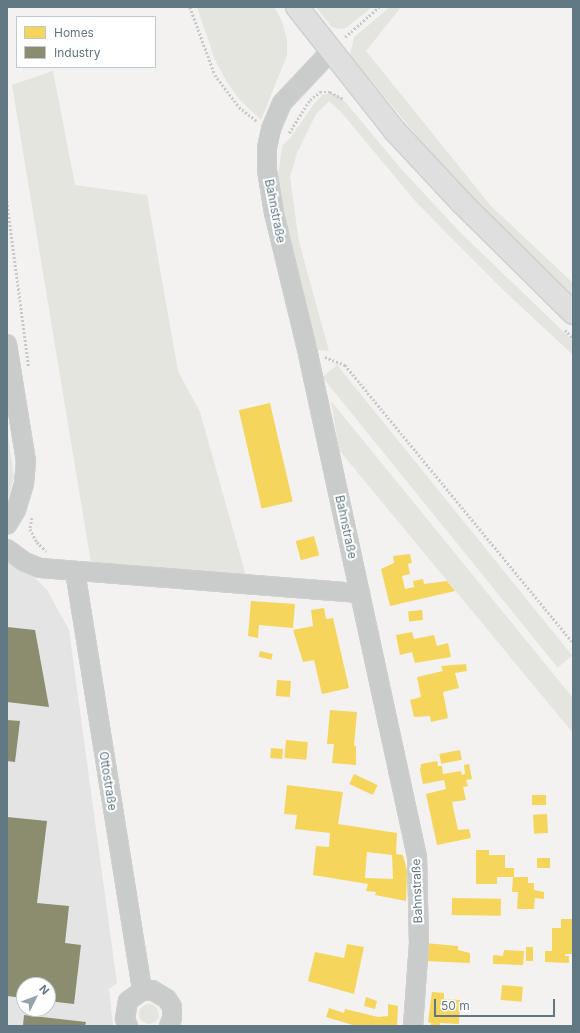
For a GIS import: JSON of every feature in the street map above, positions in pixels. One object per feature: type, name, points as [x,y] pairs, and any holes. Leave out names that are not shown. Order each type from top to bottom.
[{"type":"main road","points":[[297,7],[395,131],[567,320]]},
{"type":"street","name":"Bahnstraße","points":[[331,51],[282,103],[271,129],[267,148],[267,170],[274,213],[308,354],[417,857],[419,943],[413,1026]]},
{"type":"street","points":[[7,344],[26,461],[24,484],[16,510],[7,525]]},
{"type":"street","points":[[7,549],[25,562],[40,568],[360,593]]},
{"type":"street","name":"Ottostraße","points":[[75,571],[142,991]]},
{"type":"street","points":[[128,1026],[125,1009],[128,1001],[142,991],[152,990],[167,998],[172,1007],[172,1018],[169,1026]]},
{"type":"path","points":[[331,51],[379,7]]},
{"type":"path","points":[[191,8],[215,74],[239,107],[254,120],[285,135],[291,132],[310,100],[320,92],[337,94],[347,103]]},
{"type":"path","points":[[567,320],[573,338]]},
{"type":"path","points":[[308,354],[332,358],[344,366],[573,642]]},
{"type":"shaded area","points":[[197,7],[274,7],[282,21],[287,41],[287,55],[261,120],[239,99],[227,82],[215,60]]},
{"type":"shaded area","points":[[316,7],[372,7],[346,28],[338,29],[331,26]]},
{"type":"shaded area","points":[[401,7],[366,51],[491,206],[573,283],[573,304],[439,163],[350,55],[354,37],[389,8]]},
{"type":"shaded area","points":[[53,71],[75,185],[147,195],[178,371],[200,412],[246,576],[91,563],[12,85]]},
{"type":"shaded area","points":[[330,93],[339,96],[347,104],[402,170],[461,233],[573,341],[573,355],[499,286],[416,202],[341,112],[329,101],[316,114],[297,153],[290,177],[299,242],[329,351],[315,350],[281,204],[278,177],[282,146],[291,137],[322,95]]},
{"type":"shaded area","points":[[337,365],[572,656],[558,668],[322,377]]},
{"type":"shaded area","points":[[331,401],[573,698],[573,733],[339,450]]},
{"type":"shaded area","points":[[7,429],[14,477],[7,502]]},
{"type":"shaded area","points":[[7,561],[34,577],[47,590],[69,630],[117,983],[109,989],[113,1026],[7,1026]]},
{"type":"shaded area","points":[[149,1004],[156,1007],[159,1014],[156,1021],[149,1024],[142,1021],[139,1014],[142,1007]]},
{"type":"building: Homes","points":[[270,403],[293,501],[262,509],[239,410]]},
{"type":"building: Homes","points":[[314,536],[319,555],[301,560],[296,541]]},
{"type":"building: Homes","points":[[410,554],[412,563],[408,564],[410,574],[402,576],[405,589],[414,587],[413,581],[423,579],[424,584],[447,581],[455,591],[390,606],[381,569],[394,563],[393,556]]},
{"type":"building: Homes","points":[[251,601],[295,604],[293,628],[259,625],[258,638],[248,636]]},
{"type":"building: Homes","points":[[324,608],[326,619],[333,618],[349,688],[322,694],[314,660],[303,662],[293,630],[313,626],[311,610]]},
{"type":"building: Homes","points":[[422,610],[423,620],[409,621],[408,611]]},
{"type":"building: Homes","points":[[412,632],[414,639],[434,635],[437,646],[448,643],[451,657],[415,663],[412,652],[400,655],[396,635]]},
{"type":"building: Homes","points":[[260,651],[273,654],[271,660],[259,657]]},
{"type":"building: Homes","points":[[466,664],[467,671],[455,673],[459,688],[443,692],[448,718],[431,722],[430,716],[414,717],[410,700],[421,697],[417,677],[443,671],[441,666]]},
{"type":"building: Homes","points":[[277,680],[291,681],[290,697],[276,696]]},
{"type":"building: Homes","points":[[330,710],[357,712],[354,746],[356,746],[356,765],[332,763],[334,744],[327,744]]},
{"type":"building: Homes","points":[[286,740],[308,742],[306,760],[284,758]]},
{"type":"building: Homes","points":[[271,748],[283,749],[282,759],[270,758]]},
{"type":"building: Homes","points":[[460,750],[462,760],[441,764],[439,754]]},
{"type":"building: Homes","points":[[437,761],[438,766],[442,766],[443,774],[461,771],[462,775],[465,774],[464,765],[469,764],[472,779],[466,780],[468,786],[463,787],[466,800],[452,802],[458,830],[469,829],[471,838],[437,845],[426,794],[446,789],[444,780],[423,784],[420,770],[421,764]]},
{"type":"building: Homes","points":[[354,774],[378,785],[373,795],[349,784]]},
{"type":"building: Homes","points":[[287,785],[343,792],[338,824],[397,833],[396,854],[403,855],[407,871],[406,901],[375,895],[376,892],[366,891],[368,884],[313,875],[316,846],[329,847],[330,833],[295,829],[297,815],[284,814]],"holes":[[[367,852],[392,855],[393,879],[365,878]]]},
{"type":"building: Homes","points":[[532,795],[546,795],[546,805],[532,805]]},
{"type":"building: Homes","points":[[547,814],[548,833],[534,834],[533,815]]},
{"type":"building: Homes","points":[[476,850],[489,850],[489,855],[505,855],[505,868],[514,868],[514,877],[528,877],[528,883],[534,883],[534,890],[544,892],[544,899],[535,898],[534,909],[517,909],[518,892],[512,892],[513,877],[497,877],[497,884],[476,884]]},
{"type":"building: Homes","points":[[537,858],[550,858],[550,868],[537,868]]},
{"type":"building: Homes","points":[[452,898],[501,899],[501,916],[452,915]]},
{"type":"building: Homes","points":[[561,919],[573,919],[573,954],[565,954],[565,956],[569,956],[569,963],[545,962],[545,951],[552,951],[552,928],[561,928]]},
{"type":"building: Homes","points":[[425,943],[458,946],[458,950],[470,953],[470,963],[423,961]]},
{"type":"building: Homes","points":[[347,944],[364,947],[354,994],[308,981],[315,952],[344,958]]},
{"type":"building: Homes","points":[[526,947],[533,947],[533,961],[526,961]]},
{"type":"building: Homes","points":[[504,950],[524,951],[523,965],[493,964],[493,955],[503,956]]},
{"type":"building: Homes","points":[[502,985],[523,987],[522,1002],[501,1000]]},
{"type":"building: Homes","points":[[432,992],[444,993],[444,999],[460,1000],[459,1024],[440,1023],[440,1026],[431,1026],[431,1023],[428,1022]]},
{"type":"building: Homes","points":[[366,997],[377,1001],[375,1009],[364,1006]]},
{"type":"building: Homes","points":[[388,1004],[398,1006],[397,1026],[356,1026],[326,1017],[329,1008],[344,1013],[345,1009],[378,1017],[388,1016]]},
{"type":"building: Industry","points":[[7,627],[35,630],[49,707],[7,702]]},
{"type":"building: Industry","points":[[7,720],[20,721],[15,762],[7,761]]},
{"type":"building: Industry","points":[[7,817],[47,821],[37,903],[69,906],[65,943],[81,945],[74,1004],[56,1002],[56,977],[16,977],[16,997],[7,996]]},
{"type":"building: Industry","points":[[24,1017],[42,1017],[86,1022],[85,1026],[23,1026]]}]
